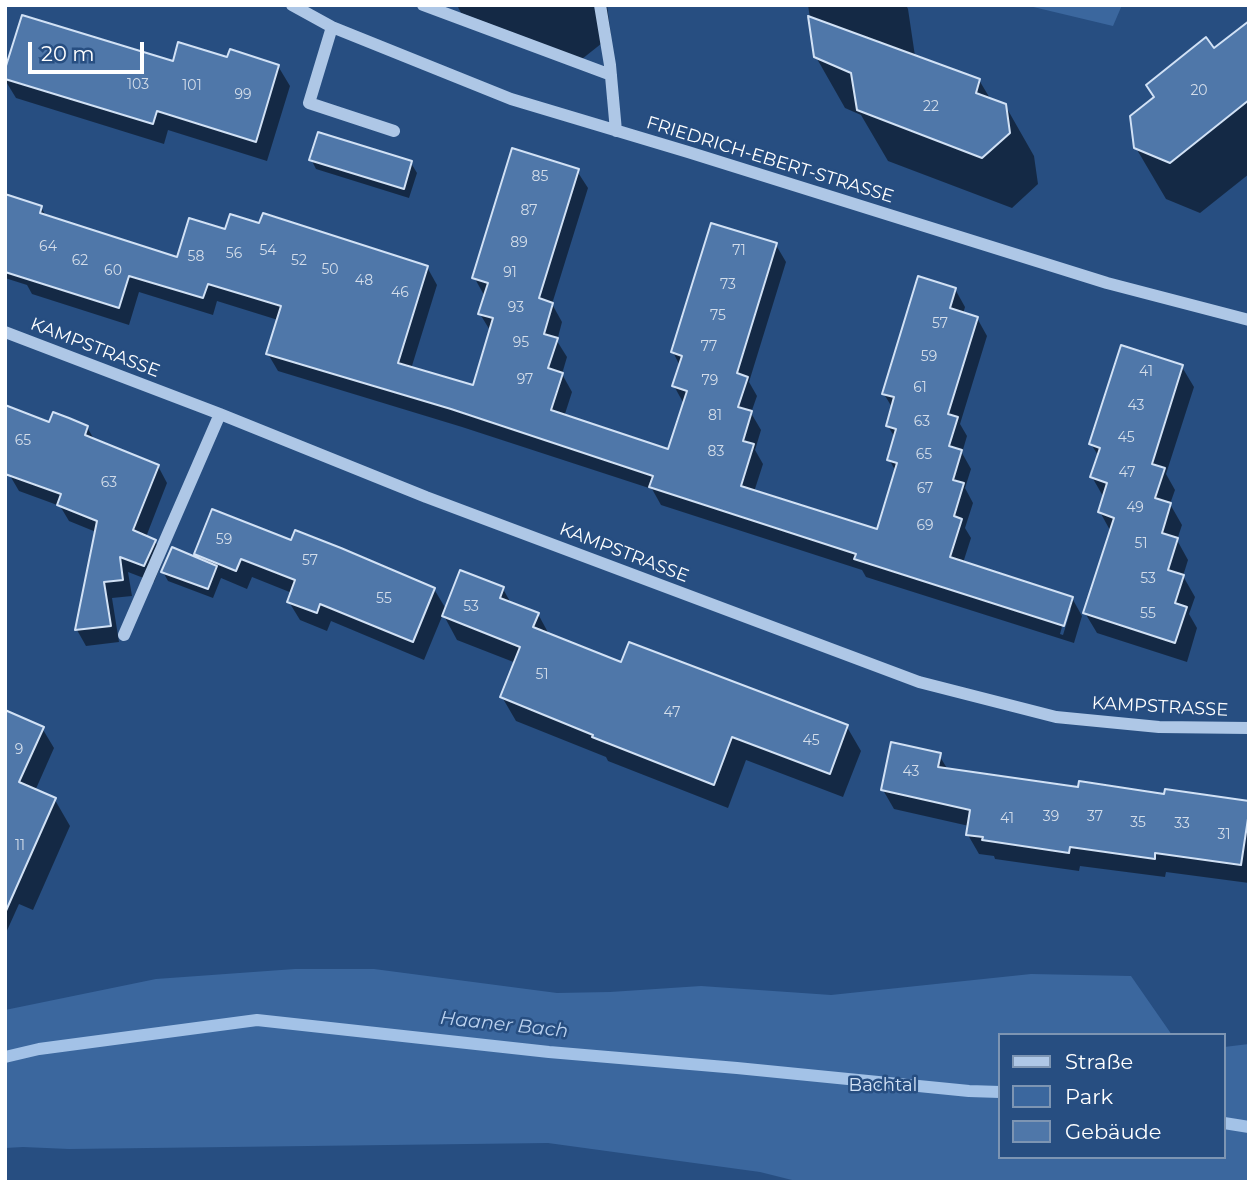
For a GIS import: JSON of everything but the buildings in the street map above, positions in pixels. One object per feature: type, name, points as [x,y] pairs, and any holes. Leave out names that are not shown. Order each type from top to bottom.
[{"type":"street","name":"FRIEDRICH-EBERT-STRASSE","points":[[292,5],[332,27],[511,99],[1107,283],[1249,320]]},
{"type":"street","points":[[423,5],[611,75]]},
{"type":"street","points":[[600,5],[616,131]]},
{"type":"street","points":[[332,27],[309,103],[394,131]]},
{"type":"street","name":"KAMPSTRASSE","points":[[5,332],[220,414],[426,497],[919,682],[1056,718],[1159,727],[1249,728]]},
{"type":"street","points":[[124,635],[220,414]]},
{"type":"green space","points":[[1025,5],[1122,5],[1113,26]]},
{"type":"green space","name":"Bachtal","points":[[295,969],[374,969],[557,993],[701,986],[831,995],[1031,974],[1131,976],[1171,1033],[998,1033],[998,1159],[1226,1159],[1226,1047],[1249,1044],[1249,1182],[800,1182],[760,1172],[548,1143],[5,1148],[5,1010],[156,979]]},
{"type":"waterway","name":"Haaner Bach","points":[[5,1057],[39,1049],[257,1020],[549,1052],[998,1092]]},
{"type":"waterway","name":"Haaner Bach","points":[[1226,1123],[1249,1127]]}]
